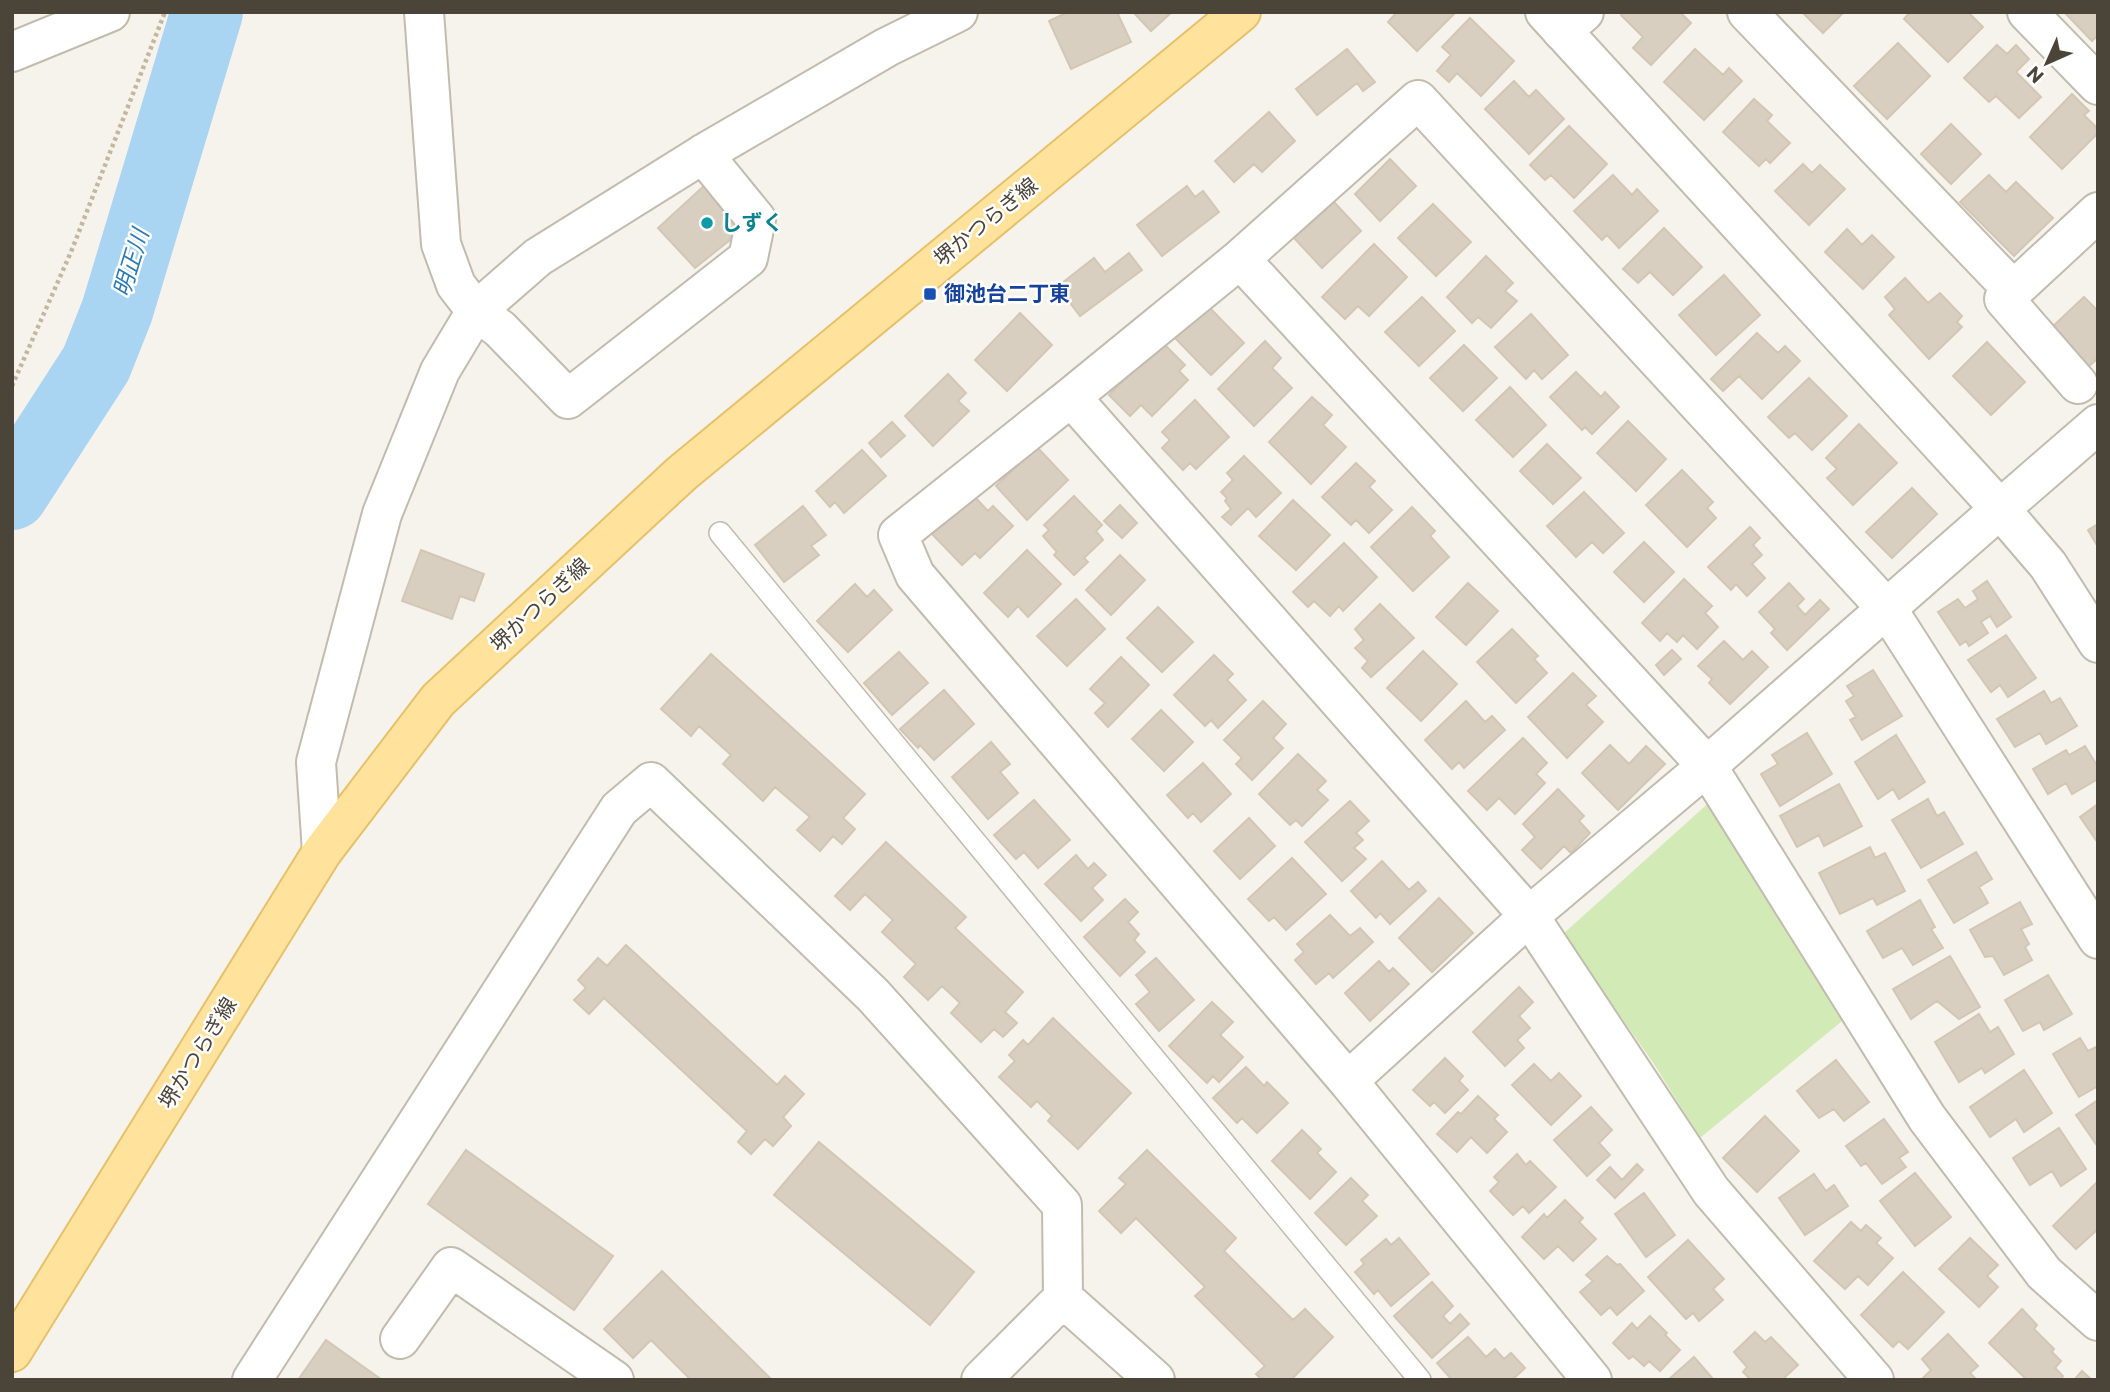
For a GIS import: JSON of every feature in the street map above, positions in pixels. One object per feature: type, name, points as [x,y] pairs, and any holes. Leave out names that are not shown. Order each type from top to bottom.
[{"type":"main road","name":"堺かつらぎ線","points":[[12,1352],[323,852],[438,699],[671,484],[1241,12]]},
{"type":"street","points":[[12,52],[110,12]]},
{"type":"street","points":[[424,12],[441,244],[456,285],[476,311],[500,329],[568,399],[748,258],[756,219],[703,154]]},
{"type":"street","points":[[323,852],[316,762],[382,514],[440,370],[476,311],[538,257],[703,154],[887,47],[958,12]]},
{"type":"street","points":[[1747,12],[2013,290]]},
{"type":"street","points":[[2027,12],[2098,85]]},
{"type":"street","points":[[1563,19],[2000,509],[2048,565],[2098,643]]},
{"type":"street","points":[[1592,1380],[1348,1081],[915,575],[898,535],[1240,259],[1418,100],[1888,610],[2098,939]]},
{"type":"street","points":[[2078,384],[2004,299],[2098,212]]},
{"type":"street","points":[[1240,259],[1707,766],[1927,1118],[2044,1273],[2098,1321]]},
{"type":"street","points":[[1071,397],[1529,916],[1711,1191],[1874,1380]]},
{"type":"street","points":[[1348,1081],[1529,916],[1707,766],[2097,427]]},
{"type":"street","points":[[252,1380],[619,810],[651,782],[873,995],[1062,1205],[1063,1298],[981,1380]]},
{"type":"street","points":[[400,1339],[451,1267],[614,1380]]},
{"type":"street","points":[[1063,1298],[1155,1380]]},
{"type":"lane","points":[[719,533],[1420,1380]]},
{"type":"path","points":[[12,386],[71,252],[165,12]]},
{"type":"green space","points":[[1713,799],[1847,1017],[1700,1138],[1654,1064],[1563,934]]},
{"type":"building","points":[[1068,12],[1117,12],[1131,42],[1071,69],[1049,21]]},
{"type":"building","points":[[1133,12],[1172,12],[1151,31]]},
{"type":"building","points":[[1397,12],[1456,12],[1417,51],[1388,22]]},
{"type":"building","points":[[1623,12],[1680,12],[1691,23],[1651,65],[1633,48],[1643,37],[1621,15]]},
{"type":"building","points":[[1802,12],[1844,12],[1823,33]]},
{"type":"building","points":[[1910,12],[1968,12],[1983,27],[1948,62],[1904,19]]},
{"type":"building","points":[[2098,12],[2098,35],[2092,41],[2065,13]]},
{"type":"building","points":[[1470,18],[1514,61],[1481,96],[1457,73],[1449,82],[1437,71],[1451,55],[1442,47]]},
{"type":"building","points":[[1898,43],[1930,76],[1887,119],[1854,86]]},
{"type":"building","points":[[1997,45],[2007,54],[2016,45],[2029,59],[2016,72],[2041,97],[2019,118],[1996,96],[1989,102],[1964,78]]},
{"type":"building","points":[[1347,49],[1375,82],[1363,91],[1357,83],[1317,115],[1296,89]]},
{"type":"building","points":[[1695,49],[1723,75],[1729,68],[1742,81],[1704,120],[1664,82]]},
{"type":"building","points":[[1514,81],[1529,97],[1536,90],[1564,119],[1529,154],[1485,109]]},
{"type":"building","points":[[2072,94],[2089,111],[2084,115],[2098,129],[2098,133],[2062,169],[2030,137]]},
{"type":"building","points":[[1754,99],[1772,115],[1767,121],[1790,143],[1770,163],[1766,159],[1759,166],[1723,132]]},
{"type":"building","points":[[1269,112],[1295,141],[1262,172],[1254,164],[1234,182],[1215,161]]},
{"type":"building","points":[[1951,124],[1981,154],[1951,184],[1921,154]]},
{"type":"building","points":[[1569,126],[1607,164],[1574,198],[1551,175],[1545,180],[1530,165]]},
{"type":"building","points":[[1390,159],[1416,186],[1380,221],[1355,194]]},
{"type":"building","points":[[1803,164],[1812,173],[1820,165],[1845,189],[1809,225],[1775,191]]},
{"type":"building","name":"しずく","points":[[718,173],[756,219],[695,268],[658,228]]},
{"type":"building","points":[[1613,175],[1632,195],[1637,189],[1658,211],[1619,248],[1607,235],[1602,240],[1574,211]]},
{"type":"building","points":[[1989,175],[2006,192],[2016,182],[2053,218],[2014,256],[1960,202]]},
{"type":"building","points":[[1187,186],[1195,197],[1203,191],[1219,212],[1162,256],[1137,225]]},
{"type":"building","points":[[1334,202],[1361,231],[1322,268],[1294,238]]},
{"type":"building","points":[[1433,204],[1471,242],[1436,276],[1398,238]]},
{"type":"building","points":[[1664,228],[1702,267],[1673,295],[1650,272],[1638,283],[1623,269]]},
{"type":"building","points":[[1847,229],[1862,245],[1872,235],[1894,257],[1863,289],[1825,252]]},
{"type":"building","points":[[1374,244],[1407,277],[1369,316],[1358,306],[1345,319],[1322,297]]},
{"type":"building","points":[[1129,253],[1142,270],[1080,316],[1059,288],[1064,285],[1062,283],[1094,258],[1105,272]]},
{"type":"building","points":[[1486,256],[1513,283],[1505,291],[1517,301],[1491,328],[1478,317],[1472,323],[1447,297]]},
{"type":"building","points":[[1724,275],[1760,315],[1716,355],[1679,315]]},
{"type":"building","points":[[1905,278],[1928,303],[1940,293],[1962,316],[1957,322],[1962,327],[1929,359],[1889,315],[1895,309],[1885,297]]},
{"type":"building","points":[[1422,297],[1455,331],[1419,366],[1385,332]]},
{"type":"building","points":[[2084,297],[2098,311],[2098,358],[2087,368],[2050,329]]},
{"type":"building","points":[[1208,306],[1244,343],[1211,375],[1175,338]]},
{"type":"building","points":[[1020,313],[1052,345],[1007,391],[975,360]]},
{"type":"building","points":[[1531,314],[1568,355],[1542,379],[1534,370],[1526,379],[1495,347]]},
{"type":"building","points":[[1757,333],[1778,353],[1785,346],[1800,361],[1762,399],[1739,376],[1723,391],[1711,379]]},
{"type":"building","points":[[1265,341],[1281,358],[1272,368],[1292,388],[1254,426],[1218,389]]},
{"type":"building","points":[[1162,342],[1185,365],[1179,371],[1188,380],[1152,416],[1141,405],[1130,416],[1109,395]]},
{"type":"building","points":[[1987,342],[2025,382],[1991,415],[1953,376]]},
{"type":"building","points":[[1464,345],[1497,378],[1463,411],[1430,378]]},
{"type":"building","points":[[1576,372],[1601,397],[1605,392],[1619,407],[1592,434],[1585,427],[1582,430],[1550,397]]},
{"type":"building","points":[[948,374],[966,393],[958,401],[969,411],[933,446],[905,416]]},
{"type":"building","points":[[1809,378],[1847,416],[1812,450],[1795,433],[1789,438],[1768,417]]},
{"type":"building","points":[[1510,387],[1546,425],[1513,457],[1476,420]]},
{"type":"building","points":[[1312,397],[1332,415],[1323,425],[1346,447],[1311,484],[1269,442]]},
{"type":"building","points":[[1195,400],[1229,437],[1196,469],[1190,463],[1183,470],[1162,448],[1170,440],[1162,432]]},
{"type":"building","points":[[1628,421],[1666,459],[1636,491],[1597,453]]},
{"type":"building","points":[[892,422],[905,436],[881,457],[869,443]]},
{"type":"building","points":[[1859,424],[1897,463],[1853,505],[1827,478],[1837,469],[1826,458]]},
{"type":"building","points":[[1547,444],[1581,478],[1553,504],[1520,471]]},
{"type":"building","points":[[1037,447],[1068,480],[1027,520],[996,486]]},
{"type":"building","points":[[862,450],[886,476],[844,513],[835,502],[830,507],[816,491]]},
{"type":"building","points":[[1244,456],[1281,493],[1256,517],[1248,508],[1231,525],[1222,517],[1231,509],[1225,501],[1227,498],[1221,492],[1233,480],[1227,473]]},
{"type":"building","points":[[1356,463],[1375,481],[1369,487],[1392,510],[1369,533],[1356,520],[1351,525],[1322,497]]},
{"type":"building","points":[[1682,470],[1713,502],[1707,508],[1716,518],[1687,547],[1646,505]]},
{"type":"building","points":[[1912,488],[1937,514],[1892,558],[1866,532]]},
{"type":"building","points":[[1584,492],[1624,533],[1603,553],[1592,542],[1576,557],[1547,526]]},
{"type":"building","points":[[973,495],[988,511],[993,506],[1013,526],[980,558],[975,553],[962,565],[932,534]]},
{"type":"building","points":[[1074,496],[1102,525],[1096,531],[1103,540],[1084,558],[1088,562],[1074,575],[1054,555],[1057,552],[1043,536],[1049,530],[1044,525]]},
{"type":"building","points":[[1293,500],[1330,535],[1296,570],[1259,536]]},
{"type":"building","points":[[1120,505],[1137,523],[1122,538],[1104,521]]},
{"type":"building","points":[[803,506],[826,535],[811,546],[819,555],[784,582],[755,545]]},
{"type":"building","points":[[1412,507],[1435,531],[1430,536],[1449,557],[1413,591],[1371,547]]},
{"type":"building","points":[[2098,524],[2098,547],[2088,530]]},
{"type":"building","points":[[1750,527],[1760,538],[1753,545],[1762,555],[1752,564],[1765,578],[1747,596],[1736,584],[1731,590],[1708,567]]},
{"type":"building","points":[[1644,542],[1674,572],[1644,602],[1614,572]]},
{"type":"building","points":[[1344,543],[1377,577],[1343,611],[1339,606],[1330,616],[1314,601],[1308,607],[1293,592]]},
{"type":"building","points":[[421,550],[484,574],[474,601],[460,596],[452,619],[402,601]]},
{"type":"building","points":[[1027,550],[1061,584],[1028,617],[1018,606],[1008,617],[984,593]]},
{"type":"building","points":[[1120,555],[1145,580],[1111,615],[1086,590]]},
{"type":"building","points":[[1684,579],[1712,606],[1705,613],[1718,627],[1697,649],[1683,635],[1677,642],[1667,633],[1660,641],[1642,623]]},
{"type":"building","points":[[1987,581],[2011,617],[1997,627],[1990,616],[1981,622],[1988,633],[1969,646],[1966,641],[1960,645],[1938,612],[1958,599],[1965,608],[1978,599],[1973,591]]},
{"type":"building","points":[[1468,583],[1498,611],[1466,645],[1436,617]]},
{"type":"building","points":[[1789,583],[1804,599],[1797,606],[1805,615],[1820,600],[1829,609],[1787,650],[1771,633],[1775,629],[1759,612]]},
{"type":"building","points":[[855,584],[867,597],[874,590],[892,610],[848,652],[817,621]]},
{"type":"building","points":[[1076,599],[1105,629],[1067,666],[1037,636]]},
{"type":"building","points":[[1380,604],[1414,638],[1371,677],[1362,668],[1368,661],[1355,648],[1364,640],[1355,629]]},
{"type":"building","points":[[1158,607],[1193,642],[1162,672],[1127,638]]},
{"type":"building","points":[[1512,629],[1538,656],[1534,659],[1547,673],[1516,703],[1477,662]]},
{"type":"building","points":[[2006,635],[2036,678],[2008,697],[2000,685],[1991,692],[1968,660]]},
{"type":"building","points":[[1724,641],[1743,660],[1752,651],[1768,667],[1730,704],[1709,683],[1712,679],[1698,666]]},
{"type":"building","points":[[1672,650],[1681,659],[1664,675],[1656,665]]},
{"type":"building","points":[[1423,651],[1457,684],[1421,721],[1387,688]]},
{"type":"building","points":[[899,652],[928,683],[892,715],[864,683]]},
{"type":"building","points":[[711,654],[865,794],[843,818],[855,829],[842,844],[833,836],[820,851],[797,830],[810,817],[775,787],[763,801],[723,764],[731,755],[699,726],[691,736],[661,709]]},
{"type":"building","points":[[1214,655],[1233,674],[1227,680],[1246,700],[1218,728],[1211,720],[1205,726],[1174,695]]},
{"type":"building","points":[[1121,657],[1149,685],[1108,727],[1095,713],[1105,703],[1090,689]]},
{"type":"building","points":[[1873,670],[1902,716],[1862,740],[1850,720],[1856,717],[1846,701],[1854,696],[1847,686]]},
{"type":"building","points":[[1573,673],[1596,696],[1586,705],[1603,722],[1567,758],[1528,717]]},
{"type":"building","points":[[944,690],[974,724],[934,760],[900,729]]},
{"type":"building","points":[[2044,691],[2051,703],[2060,698],[2077,726],[2046,744],[2040,733],[2015,747],[1997,719]]},
{"type":"building","points":[[1263,701],[1286,724],[1273,738],[1283,748],[1252,780],[1236,764],[1242,758],[1224,740]]},
{"type":"building","points":[[1466,701],[1485,722],[1492,716],[1505,730],[1464,768],[1459,762],[1452,769],[1425,740]]},
{"type":"building","points":[[1161,710],[1193,742],[1164,771],[1132,739]]},
{"type":"building","points":[[1807,733],[1832,774],[1780,806],[1761,774],[1778,764],[1772,755]]},
{"type":"building","points":[[1896,735],[1925,782],[1899,799],[1893,789],[1878,799],[1855,762]]},
{"type":"building","points":[[1523,738],[1547,763],[1536,774],[1545,783],[1515,814],[1499,798],[1487,810],[1468,791]]},
{"type":"building","points":[[991,742],[1010,764],[1000,772],[1018,793],[988,819],[952,777]]},
{"type":"building","points":[[1610,745],[1629,764],[1646,746],[1665,764],[1618,810],[1582,773]]},
{"type":"building","points":[[2085,746],[2098,767],[2098,779],[2072,794],[2066,783],[2048,794],[2033,769],[2066,750],[2069,755]]},
{"type":"building","points":[[1298,754],[1326,781],[1317,790],[1328,800],[1302,826],[1296,820],[1290,825],[1259,794]]},
{"type":"building","points":[[1203,763],[1231,794],[1201,822],[1193,813],[1188,818],[1167,795]]},
{"type":"building","points":[[1839,784],[1862,826],[1824,846],[1819,835],[1797,847],[1780,816]]},
{"type":"building","points":[[1558,789],[1584,816],[1579,821],[1590,833],[1571,853],[1564,846],[1541,869],[1522,850],[1535,837],[1523,824]]},
{"type":"building","points":[[1928,799],[1937,816],[1944,812],[1963,844],[1921,868],[1892,820]]},
{"type":"building","points":[[1034,800],[1070,840],[1038,868],[1024,852],[1016,859],[994,835]]},
{"type":"building","points":[[1350,801],[1369,821],[1356,833],[1363,840],[1354,848],[1366,859],[1342,881],[1305,842]]},
{"type":"building","points":[[2098,804],[2098,843],[2080,817]]},
{"type":"building","points":[[1249,818],[1275,846],[1240,879],[1214,851]]},
{"type":"building","points":[[886,842],[966,917],[955,928],[1023,992],[1005,1012],[1017,1023],[1003,1037],[994,1029],[981,1042],[951,1013],[960,1003],[942,986],[928,1000],[904,977],[916,964],[882,932],[893,920],[865,894],[850,910],[835,896]]},
{"type":"building","points":[[1870,847],[1875,858],[1885,853],[1905,891],[1877,905],[1873,898],[1840,914],[1819,873]]},
{"type":"building","points":[[1976,852],[1992,879],[1979,887],[1988,903],[1954,923],[1928,880]]},
{"type":"building","points":[[1076,855],[1088,869],[1094,863],[1106,875],[1092,888],[1103,900],[1081,921],[1045,884]]},
{"type":"building","points":[[1292,858],[1326,894],[1286,930],[1274,917],[1269,921],[1248,899]]},
{"type":"building","points":[[1382,861],[1409,890],[1418,882],[1426,891],[1390,924],[1380,913],[1376,918],[1351,891]]},
{"type":"building","points":[[1439,898],[1473,933],[1432,972],[1399,938]]},
{"type":"building","points":[[1125,899],[1138,912],[1128,922],[1139,934],[1134,940],[1145,952],[1120,976],[1084,937]]},
{"type":"building","points":[[1920,900],[1935,927],[1931,929],[1943,948],[1913,965],[1902,948],[1883,958],[1867,931]]},
{"type":"building","points":[[2020,902],[2032,924],[2021,929],[2029,944],[2025,947],[2032,960],[2004,975],[1993,956],[1985,957],[1970,930]]},
{"type":"building","points":[[1330,915],[1350,936],[1360,928],[1373,942],[1333,978],[1329,973],[1316,984],[1295,960],[1304,952],[1297,944]]},
{"type":"building","points":[[626,945],[777,1085],[785,1076],[804,1094],[783,1117],[791,1126],[773,1146],[765,1139],[751,1154],[738,1142],[747,1131],[604,998],[589,1014],[574,1000],[586,988],[578,980],[598,958],[607,966]]},
{"type":"building","points":[[1950,956],[1980,1007],[1959,1019],[1937,1001],[1911,1019],[1893,989]]},
{"type":"building","points":[[1156,958],[1194,1000],[1159,1031],[1136,1004],[1150,992],[1136,975]]},
{"type":"building","points":[[1379,961],[1389,972],[1393,968],[1409,984],[1370,1021],[1345,993]]},
{"type":"building","points":[[2048,975],[2072,1014],[2044,1030],[2040,1022],[2023,1031],[2005,1000]]},
{"type":"building","points":[[1519,987],[1533,1002],[1519,1016],[1530,1028],[1517,1040],[1524,1048],[1505,1066],[1473,1032]]},
{"type":"building","points":[[1212,1002],[1233,1022],[1220,1035],[1243,1057],[1219,1082],[1213,1076],[1207,1083],[1169,1046]]},
{"type":"building","points":[[1979,1014],[1990,1032],[1998,1027],[2014,1054],[1985,1073],[1982,1068],[1959,1082],[1935,1042]]},
{"type":"building","points":[[1053,1018],[1131,1093],[1078,1149],[1048,1121],[1052,1116],[1037,1101],[1031,1107],[999,1077],[1015,1061],[1009,1055],[1023,1040],[1028,1045]]},
{"type":"building","points":[[2080,1038],[2088,1051],[2098,1046],[2098,1086],[2079,1097],[2053,1054]]},
{"type":"building","points":[[1445,1058],[1463,1076],[1459,1081],[1468,1090],[1445,1113],[1434,1102],[1430,1106],[1413,1090]]},
{"type":"building","points":[[1836,1060],[1869,1102],[1844,1121],[1834,1109],[1819,1118],[1797,1091]]},
{"type":"building","points":[[1534,1064],[1551,1081],[1559,1073],[1581,1096],[1551,1125],[1512,1085]]},
{"type":"building","points":[[1246,1067],[1264,1086],[1267,1082],[1288,1103],[1257,1133],[1242,1118],[1237,1123],[1213,1098]]},
{"type":"building","points":[[2024,1070],[2052,1113],[2024,1132],[2016,1119],[1990,1137],[1970,1107]]},
{"type":"building","points":[[1478,1096],[1498,1115],[1494,1119],[1507,1132],[1487,1153],[1471,1137],[1457,1152],[1437,1134]]},
{"type":"building","points":[[2098,1100],[2098,1147],[2076,1115]]},
{"type":"building","points":[[1591,1107],[1612,1130],[1599,1143],[1610,1155],[1587,1176],[1554,1140]]},
{"type":"building","points":[[1765,1116],[1799,1151],[1757,1192],[1723,1158]]},
{"type":"building","points":[[1884,1119],[1908,1152],[1899,1158],[1906,1167],[1882,1184],[1866,1163],[1861,1166],[1846,1146]]},
{"type":"building","points":[[2059,1128],[2086,1169],[2061,1186],[2052,1171],[2030,1185],[2013,1158]]},
{"type":"building","points":[[1302,1130],[1321,1149],[1317,1153],[1336,1172],[1310,1199],[1272,1161]]},
{"type":"building","points":[[819,1142],[974,1272],[930,1325],[774,1195]]},
{"type":"building","points":[[466,1150],[613,1256],[574,1310],[428,1204]]},
{"type":"building","points":[[1147,1150],[1236,1238],[1224,1251],[1293,1320],[1305,1309],[1333,1337],[1291,1380],[1262,1380],[1256,1374],[1265,1366],[1195,1296],[1205,1287],[1136,1218],[1121,1233],[1099,1211],[1126,1184],[1119,1178]]},
{"type":"building","points":[[1517,1154],[1526,1165],[1530,1161],[1556,1187],[1529,1213],[1523,1206],[1513,1215],[1490,1191],[1499,1182],[1494,1177]]},
{"type":"building","points":[[1637,1164],[1643,1170],[1615,1198],[1597,1180],[1610,1167],[1622,1180]]},
{"type":"building","points":[[1915,1173],[1951,1217],[1915,1246],[1880,1201]]},
{"type":"building","points":[[1814,1174],[1826,1191],[1834,1185],[1848,1206],[1805,1235],[1779,1198]]},
{"type":"building","points":[[1351,1178],[1368,1195],[1362,1201],[1377,1216],[1346,1245],[1315,1213]]},
{"type":"building","points":[[2097,1182],[2098,1229],[2076,1249],[2053,1226]]},
{"type":"building","points":[[1644,1193],[1675,1235],[1646,1257],[1615,1214]]},
{"type":"building","points":[[1565,1200],[1583,1218],[1579,1222],[1596,1239],[1573,1261],[1558,1246],[1544,1259],[1522,1237],[1544,1214],[1547,1218]]},
{"type":"building","points":[[1851,1222],[1861,1231],[1866,1225],[1881,1238],[1876,1243],[1893,1258],[1868,1285],[1858,1276],[1845,1289],[1814,1261]]},
{"type":"building","points":[[1399,1238],[1429,1274],[1391,1306],[1378,1290],[1374,1294],[1355,1272],[1364,1264],[1361,1260],[1386,1239],[1391,1245]]},
{"type":"building","points":[[1970,1238],[1998,1265],[1987,1276],[1998,1287],[1979,1307],[1939,1269]]},
{"type":"building","points":[[1688,1240],[1724,1279],[1713,1289],[1723,1300],[1699,1321],[1693,1313],[1686,1319],[1648,1277]]},
{"type":"building","points":[[1607,1256],[1617,1265],[1620,1264],[1644,1291],[1617,1315],[1610,1307],[1601,1315],[1580,1292],[1593,1281],[1586,1275]]},
{"type":"building","points":[[662,1271],[772,1380],[691,1380],[651,1340],[633,1358],[604,1329]]},
{"type":"building","points":[[1903,1272],[1944,1312],[1908,1349],[1899,1341],[1893,1347],[1861,1315]]},
{"type":"building","points":[[1432,1282],[1453,1306],[1443,1316],[1450,1324],[1460,1314],[1469,1324],[1432,1358],[1394,1316]]},
{"type":"building","points":[[2022,1309],[2037,1325],[2034,1329],[2054,1349],[2052,1352],[2061,1361],[2055,1368],[2063,1376],[2060,1380],[2027,1380],[1989,1343]]},
{"type":"building","points":[[1650,1316],[1680,1350],[1660,1371],[1649,1361],[1644,1366],[1633,1356],[1629,1359],[1613,1343],[1632,1323],[1637,1329]]},
{"type":"building","points":[[1755,1332],[1765,1342],[1771,1337],[1798,1365],[1782,1380],[1751,1380],[1743,1372],[1747,1367],[1734,1352]]},
{"type":"building","points":[[1948,1334],[1978,1366],[1970,1373],[1977,1380],[1921,1380],[1931,1370],[1922,1359]]},
{"type":"building","points":[[1468,1337],[1486,1357],[1495,1349],[1504,1359],[1511,1353],[1525,1368],[1512,1380],[1452,1380],[1437,1363]]},
{"type":"building","points":[[326,1340],[382,1380],[298,1380]]},
{"type":"building","points":[[1694,1357],[1714,1380],[1668,1380]]},
{"type":"building","points":[[2082,1371],[2092,1380],[2074,1380]]},
{"type":"waterway","name":"明正川","points":[[12,494],[96,364],[117,311],[207,12]]},
{"type":"place","name":"しずく","points":[[707,223]]},
{"type":"place","name":"御池台二丁東","points":[[930,294]]}]
